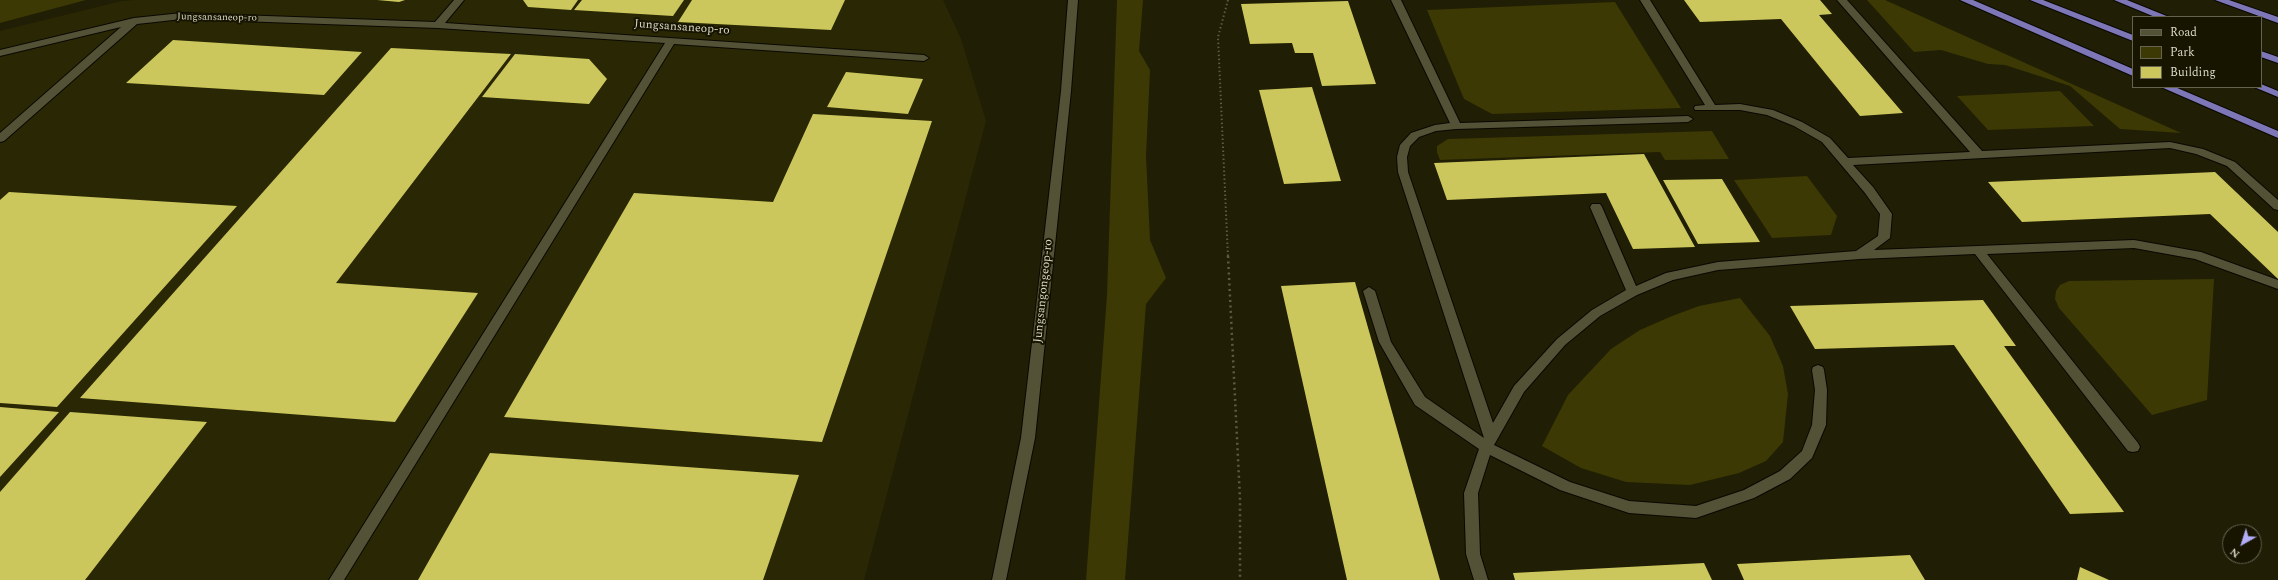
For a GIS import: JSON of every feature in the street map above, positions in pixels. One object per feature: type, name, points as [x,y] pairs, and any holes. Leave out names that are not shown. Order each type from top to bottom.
[{"type":"highway","points":[[1965,0],[2132,73]]},
{"type":"highway","points":[[2036,0],[2132,38]]},
{"type":"highway","points":[[2119,0],[2161,16]]},
{"type":"highway","points":[[2220,0],[2278,20]]},
{"type":"highway","points":[[2262,54],[2278,60]]},
{"type":"highway","points":[[2168,88],[2278,135]]},
{"type":"highway","points":[[2262,88],[2278,94]]},
{"type":"street","points":[[438,25],[459,0]]},
{"type":"street","name":"Jungsangongeop-ro","points":[[999,580],[1028,438],[1065,99],[1073,0]]},
{"type":"street","points":[[1396,0],[1456,126]]},
{"type":"street","points":[[1645,0],[1705,108],[1740,107],[1769,112],[1798,124],[1826,140],[1869,190],[1886,214],[1884,238],[1859,255]]},
{"type":"street","points":[[1842,0],[1978,154]]},
{"type":"street","name":"Jungsansaneop-ro","points":[[0,53],[135,21],[182,16],[438,25],[924,58]]},
{"type":"street","points":[[0,139],[135,21]]},
{"type":"street","points":[[336,580],[672,40]]},
{"type":"street","points":[[1489,443],[1403,172],[1402,156],[1405,145],[1415,135],[1435,128],[1456,126],[1688,119]]},
{"type":"street","points":[[1845,162],[2170,145],[2198,151],[2231,164],[2278,206]]},
{"type":"street","points":[[1596,207],[1633,292]]},
{"type":"street","points":[[1482,580],[1473,554],[1471,493],[1489,443],[1519,389],[1561,342],[1596,313],[1633,292],[1670,276],[1718,266],[1859,255],[1976,249],[2134,244],[2197,255],[2278,284]]},
{"type":"street","points":[[1976,249],[2133,447]]},
{"type":"street","points":[[1369,291],[1385,342],[1420,401],[1564,486],[1629,507],[1696,512],[1750,494],[1785,475],[1807,454],[1819,425],[1821,390],[1818,370]]},
{"type":"path","points":[[1228,0],[1218,37],[1240,499],[1240,580]]},
{"type":"shaded area","points":[[943,0],[961,39],[986,121],[864,580],[0,580],[0,31],[122,1]]},
{"type":"green space","points":[[0,0],[86,0],[0,23]]},
{"type":"green space","points":[[1117,0],[1143,0],[1139,51],[1150,70],[1146,156],[1150,240],[1166,278],[1146,304],[1125,580],[1086,580],[1107,295]]},
{"type":"green space","points":[[1867,0],[1885,0],[2181,133],[2120,129],[2070,86],[2005,65],[1988,64],[1941,50],[1914,52]]},
{"type":"green space","points":[[1615,2],[1681,108],[1492,114],[1464,99],[1427,10]]},
{"type":"green space","points":[[2060,91],[2094,126],[1988,130],[1957,96]]},
{"type":"green space","points":[[1712,131],[1729,159],[1665,160],[1660,152],[1440,160],[1437,152],[1437,146],[1448,139]]},
{"type":"green space","points":[[1807,176],[1837,216],[1831,235],[1772,238],[1734,180]]},
{"type":"green space","points":[[2214,279],[2207,400],[2152,415],[2059,308],[2055,299],[2056,291],[2060,285],[2069,281]]},
{"type":"green space","points":[[1740,298],[1770,336],[1783,366],[1788,394],[1783,442],[1766,461],[1739,473],[1690,485],[1626,482],[1581,468],[1542,446],[1568,395],[1611,349],[1640,330],[1672,316],[1699,306]]},
{"type":"building","points":[[377,0],[405,0],[399,2]]},
{"type":"building","points":[[523,0],[578,0],[571,10],[528,7]]},
{"type":"building","points":[[582,0],[684,0],[673,16],[574,10]]},
{"type":"building","points":[[692,0],[845,0],[831,30],[678,22]]},
{"type":"building","points":[[1684,0],[1820,0],[1832,14],[1819,15],[1903,113],[1860,116],[1781,19],[1700,22]]},
{"type":"building","points":[[1348,1],[1376,84],[1322,86],[1313,53],[1295,53],[1292,43],[1250,44],[1241,4]]},
{"type":"building","points":[[173,40],[362,52],[324,95],[126,83]]},
{"type":"building","points":[[391,48],[511,54],[336,283],[478,293],[395,422],[80,398]]},
{"type":"building","points":[[515,54],[589,59],[607,79],[589,104],[482,97]]},
{"type":"building","points":[[846,72],[923,79],[908,114],[827,107]]},
{"type":"building","points":[[1312,87],[1341,181],[1284,184],[1259,90]]},
{"type":"building","points":[[813,114],[932,121],[822,442],[504,417],[634,193],[773,202]]},
{"type":"building","points":[[1644,154],[1695,247],[1633,249],[1606,193],[1447,200],[1434,163]]},
{"type":"building","points":[[2215,172],[2278,232],[2278,279],[2210,214],[2022,222],[1988,182]]},
{"type":"building","points":[[1722,179],[1760,242],[1698,244],[1663,180]]},
{"type":"building","points":[[9,192],[237,206],[57,407],[0,403],[0,200]]},
{"type":"building","points":[[1355,282],[1440,580],[1347,580],[1281,286]]},
{"type":"building","points":[[1983,300],[2016,346],[2004,346],[2124,512],[2070,514],[1954,345],[1815,349],[1790,306]]},
{"type":"building","points":[[0,407],[59,412],[0,477]]},
{"type":"building","points":[[70,412],[207,422],[85,580],[0,580],[0,492]]},
{"type":"building","points":[[490,453],[799,475],[763,580],[418,580]]},
{"type":"building","points":[[1910,555],[1925,580],[1744,580],[1737,564]]},
{"type":"building","points":[[1704,563],[1712,580],[1515,580],[1513,573]]},
{"type":"building","points":[[2080,567],[2109,580],[2077,580]]}]
